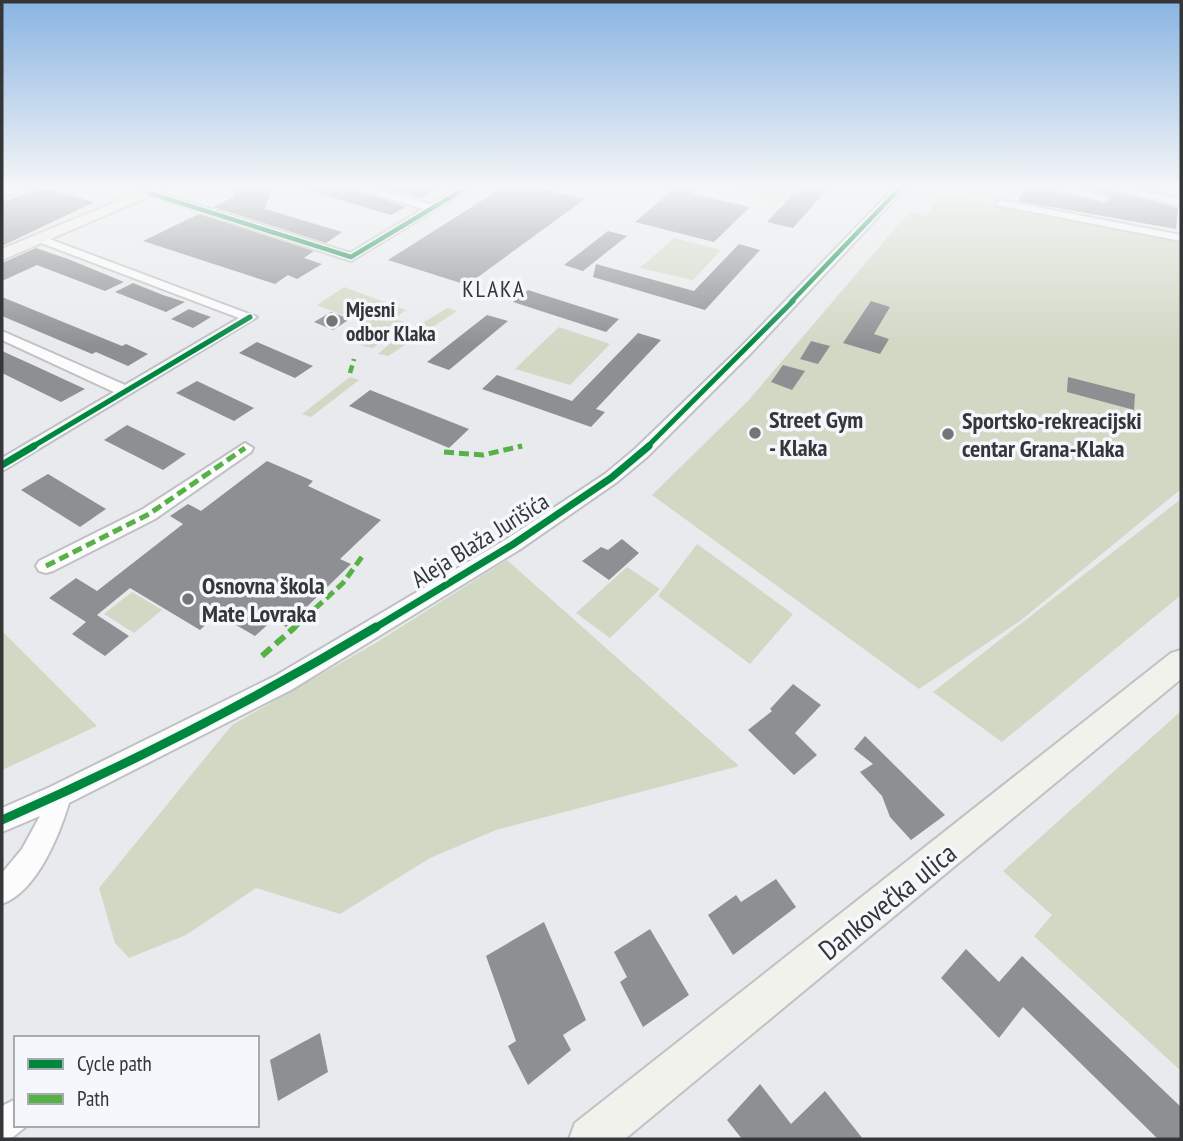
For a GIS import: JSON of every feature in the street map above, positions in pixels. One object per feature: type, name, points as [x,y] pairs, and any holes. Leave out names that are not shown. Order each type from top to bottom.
[{"type":"main road","name":"Dankovečka ulica","points":[[591,1139],[1181,662]]},
{"type":"street","points":[[2,255],[39,239]]},
{"type":"street","points":[[2,465],[250,317],[41,239]]},
{"type":"street","points":[[295,239],[351,257],[380,239]]},
{"type":"street","name":"Aleja Blaža Jurišića","points":[[2,820],[60,795],[283,683],[512,545],[611,478],[641,453],[752,344],[851,239]]},
{"type":"street","points":[[2,335],[125,391]]},
{"type":"street","points":[[46,566],[149,514],[245,449]]},
{"type":"street","points":[[2,891],[32,862],[50,830],[60,795]]},
{"type":"green space","points":[[673,239],[721,250],[693,280],[640,268]]},
{"type":"green space","name":"Sportsko-rekreacijski centar Grana-Klaka","points":[[886,239],[1163,239],[1181,243],[1181,489],[1020,621],[919,689],[652,495],[748,401]]},
{"type":"green space","points":[[344,287],[406,310],[394,319],[407,323],[373,348],[359,345],[382,327],[378,329],[317,305]]},
{"type":"green space","points":[[447,308],[457,311],[388,356],[378,354],[392,342]]},
{"type":"green space","points":[[559,327],[610,344],[570,385],[515,369]]},
{"type":"green space","points":[[350,377],[359,380],[311,417],[302,414]]},
{"type":"green space","points":[[1181,499],[1181,595],[1002,742],[933,692]]},
{"type":"green space","points":[[697,544],[793,614],[750,664],[658,596]]},
{"type":"green space","points":[[507,560],[739,766],[496,830],[430,858],[340,914],[256,888],[186,935],[129,958],[115,943],[99,888],[232,725],[374,644]]},
{"type":"green space","points":[[627,567],[660,589],[610,638],[576,613]]},
{"type":"green space","points":[[132,592],[162,610],[134,633],[104,614]]},
{"type":"green space","points":[[2,631],[97,726],[2,770]]},
{"type":"green space","points":[[1181,711],[1181,1071],[1034,936],[1052,915],[1003,871]]},
{"type":"building","points":[[2,239],[16,239],[2,246]]},
{"type":"building","points":[[277,239],[314,251],[304,258],[322,264],[297,279],[288,275],[275,284],[143,241]]},
{"type":"building","points":[[314,239],[331,239],[326,243]]},
{"type":"building","points":[[421,239],[530,239],[467,285],[388,260]]},
{"type":"building","points":[[597,239],[623,239],[583,271],[564,265]]},
{"type":"building","points":[[739,244],[760,250],[705,310],[593,277],[596,264],[694,291]]},
{"type":"building","points":[[36,248],[124,282],[105,291],[37,265],[2,281],[2,263]]},
{"type":"building","points":[[133,283],[185,302],[166,312],[115,292]]},
{"type":"building","points":[[528,290],[619,319],[606,332],[513,302]]},
{"type":"building","points":[[2,297],[148,354],[128,366],[96,352],[92,354],[2,316]]},
{"type":"building","points":[[871,301],[890,307],[874,334],[889,339],[880,354],[843,343]]},
{"type":"building","points":[[189,309],[211,317],[193,328],[171,319]]},
{"type":"building","name":"Mjesni odbor Klaka","points":[[331,312],[350,319],[333,330],[314,322]]},
{"type":"building","points":[[487,315],[508,321],[449,370],[427,362]]},
{"type":"building","points":[[638,333],[661,340],[596,409],[605,412],[591,427],[482,389],[497,375],[572,401]]},
{"type":"building","points":[[811,341],[830,346],[818,364],[800,359]]},
{"type":"building","points":[[257,342],[313,366],[295,378],[239,353]]},
{"type":"building","points":[[2,351],[85,389],[61,402],[2,373]]},
{"type":"building","points":[[783,365],[805,371],[792,390],[771,382]]},
{"type":"building","points":[[1068,377],[1135,394],[1134,410],[1067,392]]},
{"type":"building","points":[[197,381],[254,408],[234,421],[176,393]]},
{"type":"building","points":[[370,390],[469,429],[449,448],[349,406]]},
{"type":"building","points":[[127,425],[186,454],[163,470],[104,440]]},
{"type":"building","points":[[267,461],[313,481],[308,486],[381,520],[340,559],[351,564],[286,627],[273,620],[255,636],[217,614],[200,630],[130,588],[97,615],[129,636],[105,656],[72,634],[86,622],[49,598],[76,578],[97,591],[183,524],[170,516],[188,504],[201,511]]},
{"type":"building","points":[[48,474],[106,509],[80,527],[21,490]]},
{"type":"building","points":[[622,539],[639,553],[609,580],[582,561],[601,547],[608,550]]},
{"type":"building","points":[[793,684],[821,705],[795,733],[817,755],[794,775],[748,730],[772,711],[770,709]]},
{"type":"building","points":[[865,736],[945,815],[911,840],[890,817],[882,796],[860,772],[873,764],[854,749]]},
{"type":"building","points":[[776,879],[796,907],[733,955],[708,915],[736,895],[741,902]]},
{"type":"building","points":[[544,922],[586,1020],[563,1035],[571,1050],[528,1085],[508,1046],[516,1041],[486,956]]},
{"type":"building","points":[[650,929],[689,995],[643,1027],[620,982],[627,977],[614,952]]},
{"type":"building","points":[[966,949],[999,982],[1022,956],[1181,1107],[1181,1139],[1158,1139],[1023,1007],[999,1038],[941,978]]},
{"type":"building","points":[[320,1033],[328,1072],[278,1101],[270,1060]]},
{"type":"building","points":[[760,1084],[791,1124],[825,1091],[863,1139],[742,1139],[727,1120]]},
{"type":"marked path","points":[[350,373],[354,359]]},
{"type":"marked path","points":[[444,452],[483,455],[522,446]]},
{"type":"marked path","points":[[46,566],[149,514],[245,448]]},
{"type":"marked path","points":[[262,656],[331,596],[355,569],[364,554]]},
{"type":"cycle path","points":[[295,239],[351,257],[381,239]]},
{"type":"cycle path","points":[[2,820],[59,795],[283,683],[512,545],[611,478],[641,453],[747,349],[851,239]]},
{"type":"cycle path","points":[[2,465],[250,317]]},
{"type":"place","name":"Mjesni odbor Klaka","points":[[332,321]]},
{"type":"place","name":"Street Gym - Klaka","points":[[755,433]]},
{"type":"place","name":"Sportsko-rekreacijski centar Grana-Klaka","points":[[948,434]]},
{"type":"place","name":"Osnovna škola Mate Lovraka","points":[[188,599]]},
{"type":"district","name":"KLAKA","points":[[494,288]]}]
